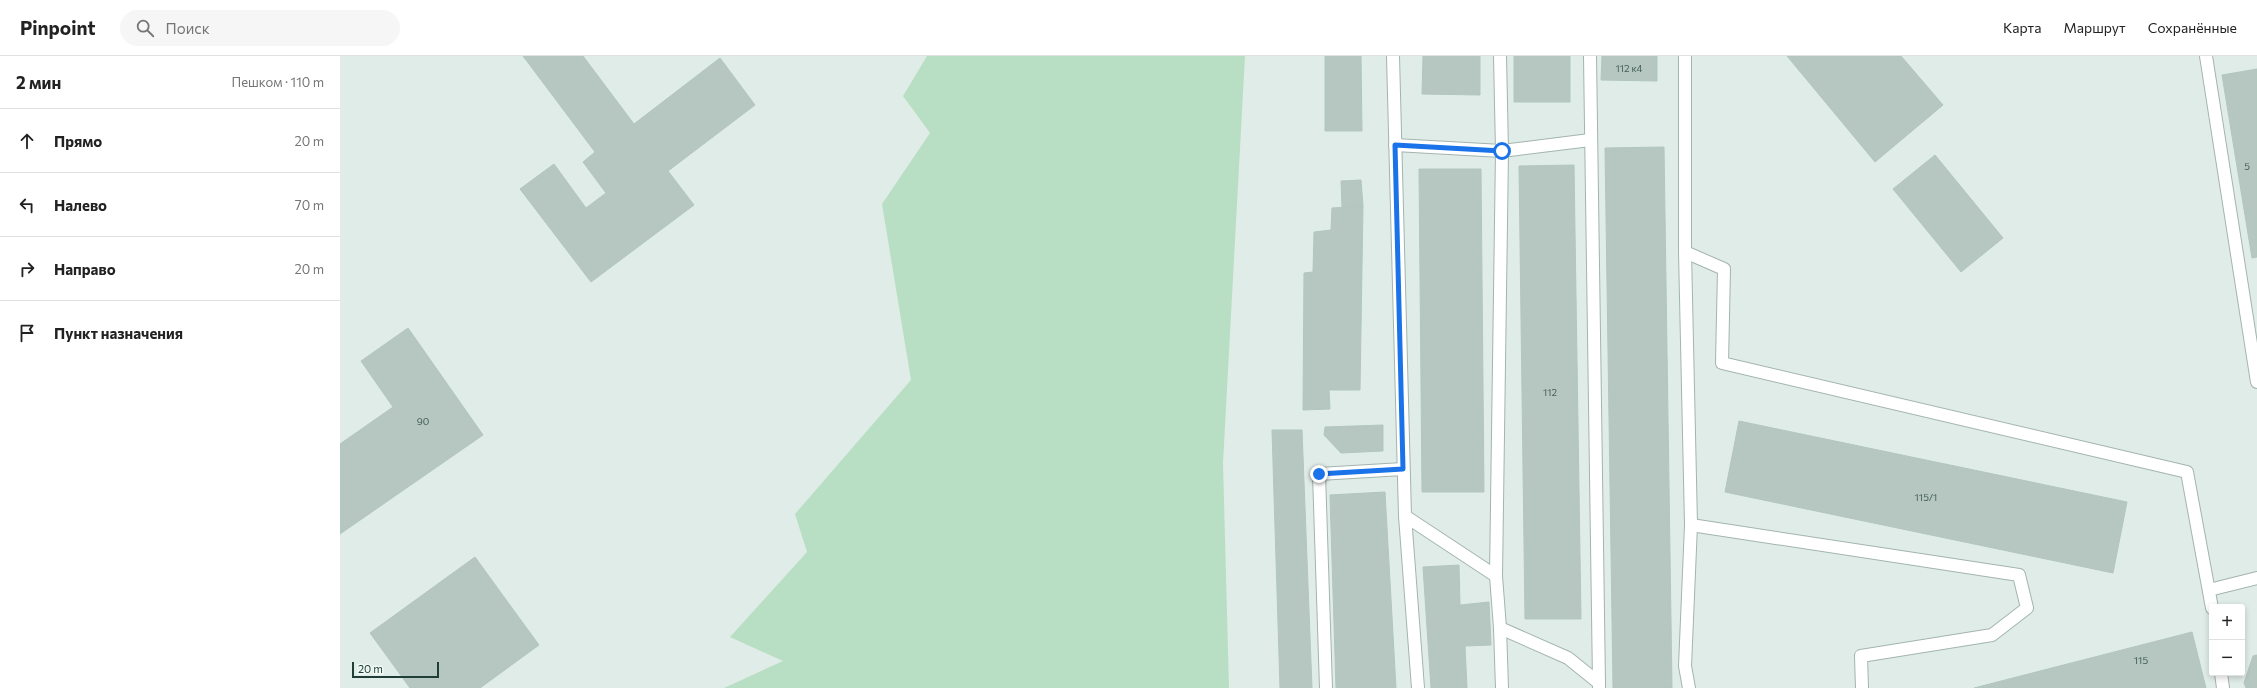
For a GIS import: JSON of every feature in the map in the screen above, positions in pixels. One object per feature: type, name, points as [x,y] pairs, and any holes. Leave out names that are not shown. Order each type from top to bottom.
[{"type":"lane","points":[[1393,56],[1403,469],[1405,516],[1418,688]]},
{"type":"lane","points":[[1500,56],[1502,151],[1496,576],[1500,628],[1502,688]]},
{"type":"lane","points":[[1590,56],[1590,140],[1599,685]]},
{"type":"lane","points":[[1685,56],[1685,252],[1691,525],[1685,666],[1689,688]]},
{"type":"lane","points":[[2206,56],[2257,382]]},
{"type":"lane","points":[[1395,145],[1502,151],[1590,140]]},
{"type":"lane","points":[[1685,252],[1724,269],[1722,363],[2187,472],[2211,604]]},
{"type":"lane","points":[[1326,688],[1319,474],[1403,469]]},
{"type":"lane","points":[[1405,516],[1496,576]]},
{"type":"lane","points":[[1691,525],[2018,575],[2027,608],[1992,635],[1861,656],[1862,688]]},
{"type":"lane","points":[[2209,590],[2257,578]]},
{"type":"lane","points":[[1500,628],[1568,658],[1599,685]]},
{"type":"lane","points":[[2221,676],[2223,688]]},
{"type":"green space","points":[[927,56],[1245,56],[1223,463],[1229,688],[724,688],[783,661],[730,637],[807,552],[795,514],[911,380],[882,204],[930,133],[903,96]]},
{"type":"building","points":[[523,56],[583,56],[634,124],[720,58],[755,105],[668,171],[694,205],[591,282],[520,189],[554,164],[586,208],[606,193],[583,162],[595,152]]},
{"type":"building","points":[[1325,56],[1361,56],[1362,131],[1325,131]]},
{"type":"building","points":[[1423,56],[1480,56],[1480,95],[1422,94]]},
{"type":"building","points":[[1514,56],[1570,56],[1570,102],[1514,102]]},
{"type":"building","points":[[1602,56],[1657,56],[1657,81],[1601,80]]},
{"type":"building","points":[[1787,56],[1901,56],[1943,105],[1875,162]]},
{"type":"building","points":[[2257,69],[2257,257],[2252,258],[2222,75]]},
{"type":"building","points":[[1664,147],[1672,688],[1613,688],[1605,148]]},
{"type":"building","points":[[1935,155],[2003,238],[1961,272],[1893,189]]},
{"type":"building","points":[[1574,165],[1581,619],[1525,619],[1519,166]]},
{"type":"building","points":[[1419,169],[1481,169],[1484,492],[1422,492]]},
{"type":"building","points":[[1361,180],[1363,206],[1342,207],[1341,181]]},
{"type":"building","points":[[1363,206],[1360,390],[1329,390],[1330,409],[1303,410],[1304,273],[1313,272],[1314,232],[1331,230],[1332,208]]},
{"type":"building","points":[[408,328],[483,435],[340,534],[340,444],[393,407],[361,361]]},
{"type":"building","points":[[1739,421],[2127,502],[2113,573],[1725,492]]},
{"type":"building","points":[[1383,425],[1383,451],[1341,453],[1324,435],[1325,427]]},
{"type":"building","points":[[1272,430],[1302,430],[1312,688],[1280,688]]},
{"type":"building","points":[[1385,492],[1396,688],[1336,688],[1330,495]]},
{"type":"building","points":[[475,557],[539,645],[480,688],[410,688],[370,633]]},
{"type":"building","points":[[1459,565],[1460,605],[1489,602],[1491,645],[1465,646],[1467,688],[1431,688],[1423,567]]},
{"type":"building","points":[[2192,632],[2206,688],[1974,688]]},
{"type":"building","points":[[2257,655],[2257,688],[2246,688],[2244,683],[2253,656]]},
{"type":"route","points":[[1319,474],[1403,469],[1395,145],[1502,151]]}]
